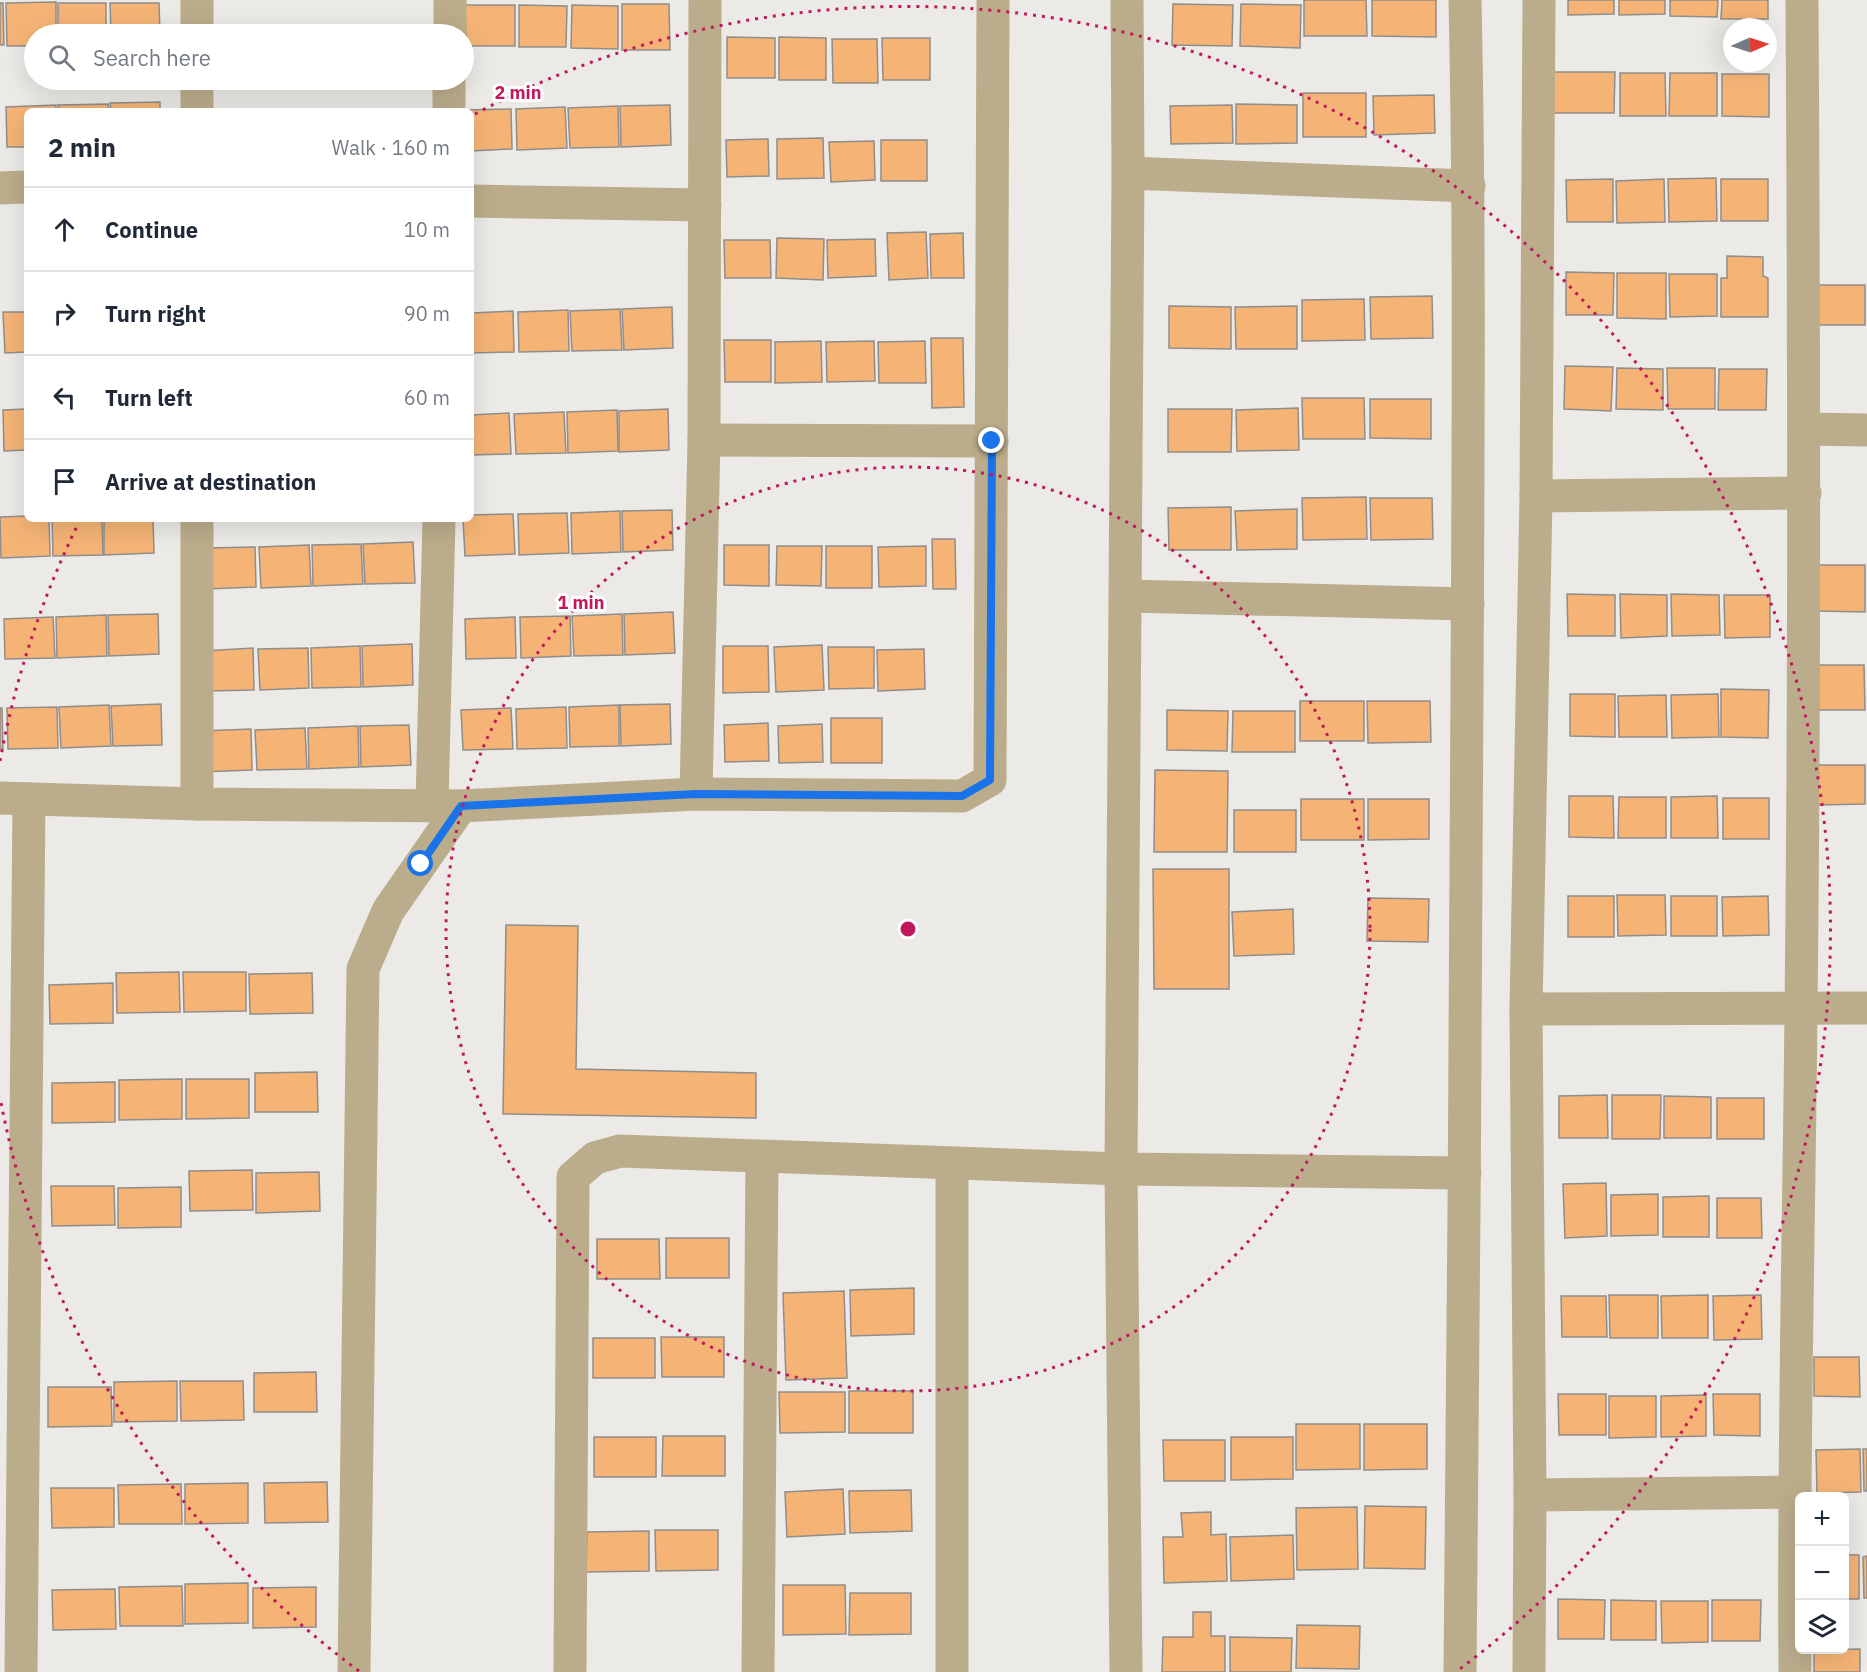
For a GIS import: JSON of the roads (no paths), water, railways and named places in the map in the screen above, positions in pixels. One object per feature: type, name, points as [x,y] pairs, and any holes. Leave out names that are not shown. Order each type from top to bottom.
[{"type":"street","points":[[197,0],[197,24]]},
{"type":"street","points":[[450,0],[450,24]]},
{"type":"street","points":[[696,794],[704,440],[705,0]]},
{"type":"street","points":[[21,1672],[13,1144],[14,798],[197,804],[446,805],[696,794],[962,796],[990,780],[993,0]]},
{"type":"street","points":[[1126,1672],[1121,1169],[1126,596],[1127,0]]},
{"type":"street","points":[[1460,1672],[1465,1173],[1469,186],[1465,0]]},
{"type":"street","points":[[1529,1672],[1530,1495],[1526,1009],[1536,496],[1539,0]]},
{"type":"street","points":[[1795,1672],[1794,1492],[1802,1009],[1805,429],[1802,0]]},
{"type":"street","points":[[197,90],[197,108]]},
{"type":"street","points":[[449,90],[449,108]]},
{"type":"street","points":[[1128,173],[1469,186]]},
{"type":"street","points":[[0,188],[24,187]]},
{"type":"street","points":[[474,201],[705,205]]},
{"type":"street","points":[[1805,429],[1867,430]]},
{"type":"street","points":[[704,440],[992,441]]},
{"type":"street","points":[[1536,496],[1804,493]]},
{"type":"street","points":[[197,522],[197,804]]},
{"type":"street","points":[[354,1672],[363,969],[388,911],[446,805],[439,522]]},
{"type":"street","points":[[1126,596],[1467,603]]},
{"type":"street","points":[[1526,1009],[1867,1008]]},
{"type":"street","points":[[570,1672],[573,1177],[595,1158],[620,1151],[1121,1169],[1465,1173]]},
{"type":"street","points":[[758,1672],[762,1157]]},
{"type":"street","points":[[951,1672],[952,1164]]},
{"type":"street","points":[[1530,1495],[1794,1492]]}]
